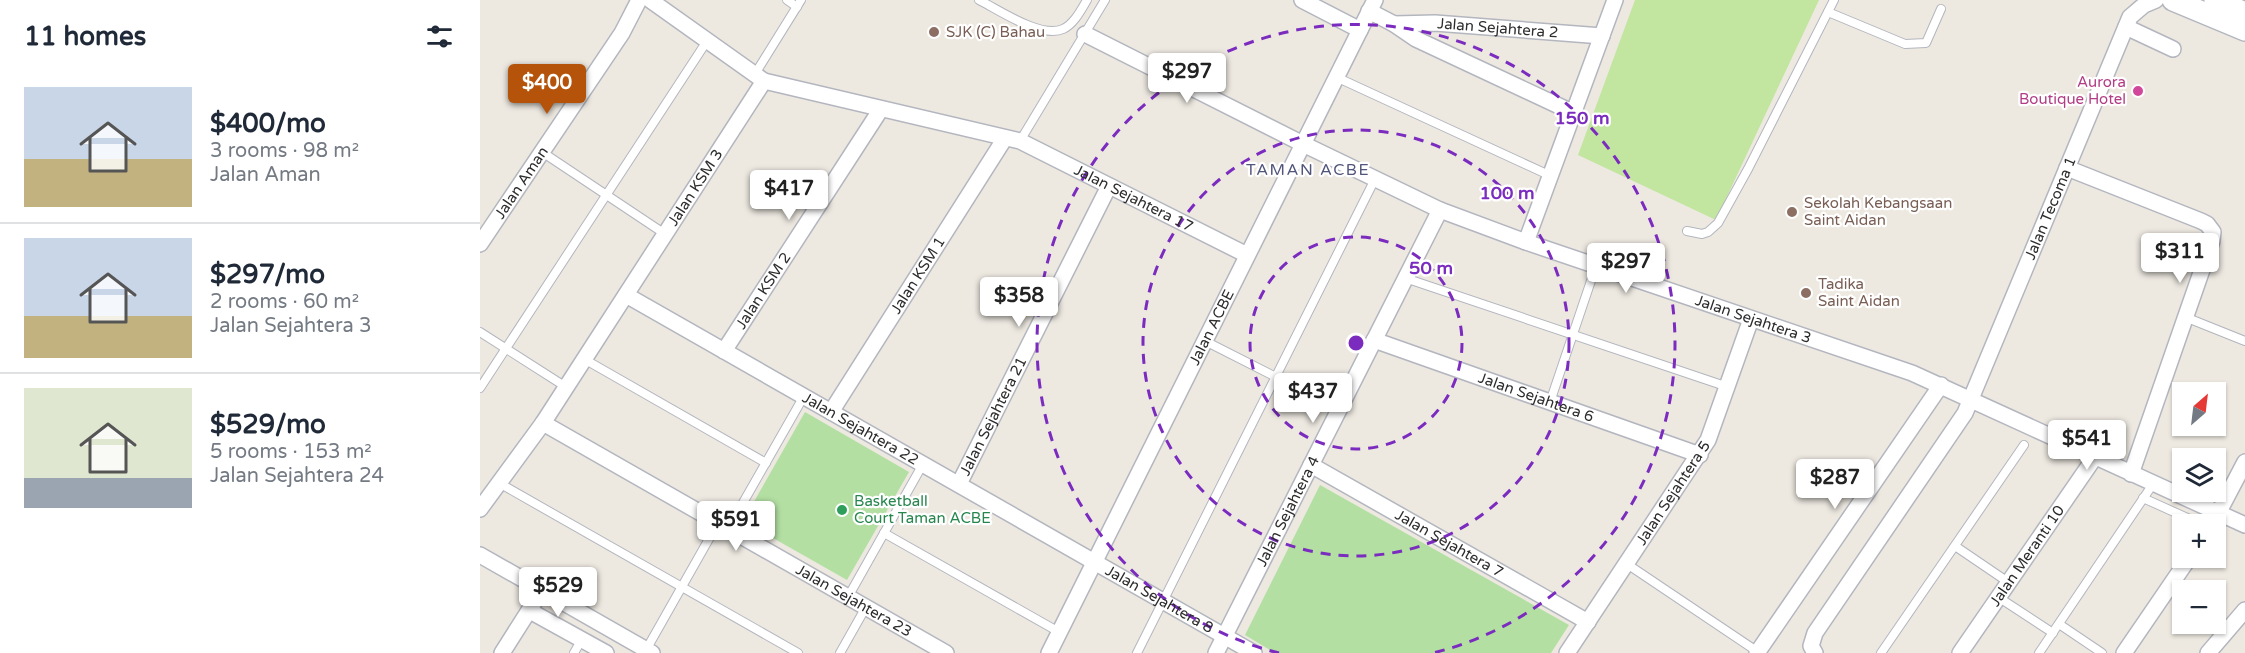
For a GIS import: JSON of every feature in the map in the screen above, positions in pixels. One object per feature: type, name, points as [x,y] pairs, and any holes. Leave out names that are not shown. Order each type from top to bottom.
[{"type":"main road","points":[[2173,0],[2245,30]]},
{"type":"main road","points":[[2215,0],[2245,13]]},
{"type":"street","name":"Jalan Aman","points":[[480,244],[622,33],[639,0]]},
{"type":"street","points":[[650,0],[759,78]]},
{"type":"street","points":[[1302,0],[1360,30]]},
{"type":"street","points":[[1527,242],[1615,0]]},
{"type":"street","points":[[2128,22],[2129,0]]},
{"type":"street","points":[[2128,22],[2144,5],[2156,0]]},
{"type":"street","name":"Jalan ACBE","points":[[1049,653],[1372,6]]},
{"type":"street","name":"Jalan Sejahtera 2","points":[[1372,6],[1416,39],[1574,113]]},
{"type":"street","points":[[2128,22],[2173,49]]},
{"type":"street","name":"Jalan Tecoma 1","points":[[1813,649],[1815,633],[1965,413],[2128,22]]},
{"type":"street","name":"Jalan Sejahtera 2","points":[[1394,24],[1435,23],[1602,36]]},
{"type":"street","name":"Jalan Sejahtera 3","points":[[1085,34],[1440,210],[1941,385],[2153,483],[2206,514]]},
{"type":"street","name":"Jalan Sejahtera 17","points":[[759,78],[1013,139],[1247,255]]},
{"type":"street","name":"Jalan KSM 3","points":[[480,509],[543,423],[626,295],[759,78]]},
{"type":"street","name":"Jalan KSM 2","points":[[724,351],[881,109]]},
{"type":"street","name":"Jalan KSM 1","points":[[831,412],[1013,139]]},
{"type":"street","points":[[2067,168],[2201,221],[2213,232],[2212,241],[2131,474]]},
{"type":"street","name":"Jalan Sejahtera 21","points":[[959,484],[1109,186]]},
{"type":"street","name":"Jalan Sejahtera 4","points":[[1216,653],[1440,210]]},
{"type":"street","name":"Jalan Sejahtera 22","points":[[626,295],[1095,562]]},
{"type":"street","name":"Jalan Sejahtera 5","points":[[1567,653],[1700,455],[1715,425],[1751,319]]},
{"type":"street","name":"Jalan Sejahtera 6","points":[[1374,340],[1700,455]]},
{"type":"street","points":[[1757,652],[1941,385]]},
{"type":"street","name":"Jalan Sejahtera 23","points":[[543,423],[946,653]]},
{"type":"street","name":"Jalan Meranti 10","points":[[1960,653],[2095,457]]},
{"type":"street","points":[[2219,514],[2245,462]]},
{"type":"street","name":"Jalan Sejahtera 7","points":[[1311,465],[1588,622]]},
{"type":"street","name":"Jalan Sejahtera 3","points":[[2226,522],[2245,525]]},
{"type":"street","points":[[480,555],[649,651]]},
{"type":"street","name":"Jalan Sejahtera 8","points":[[1095,562],[1254,653]]},
{"type":"street","points":[[2124,653],[2182,568]]},
{"type":"street","points":[[502,653],[542,590]]},
{"type":"street","points":[[2208,653],[2245,610]]},
{"type":"street","points":[[530,611],[606,653]]},
{"type":"lane","points":[[759,78],[799,3],[787,0]]},
{"type":"lane","points":[[979,0],[1034,28],[1053,31],[1062,29],[1072,22],[1087,0]]},
{"type":"lane","points":[[1013,139],[1106,0]]},
{"type":"lane","points":[[1688,231],[1702,234],[1718,223],[1834,0]]},
{"type":"lane","points":[[1828,12],[1905,44],[1916,44],[1926,43],[1941,9]]},
{"type":"lane","points":[[480,388],[707,41]]},
{"type":"lane","points":[[1336,77],[1551,176]]},
{"type":"lane","points":[[542,152],[665,234]]},
{"type":"lane","points":[[1137,653],[1375,179]]},
{"type":"lane","points":[[1550,402],[1596,266]]},
{"type":"lane","points":[[1405,278],[1728,387]]},
{"type":"lane","points":[[2185,317],[2245,341]]},
{"type":"lane","points":[[480,332],[566,387]]},
{"type":"lane","points":[[1205,341],[1339,409]]},
{"type":"lane","points":[[584,358],[766,463]]},
{"type":"lane","points":[[649,651],[682,587],[766,463],[804,396]]},
{"type":"lane","points":[[1881,653],[2024,444]]},
{"type":"lane","points":[[848,597],[923,464]]},
{"type":"lane","points":[[499,483],[798,653]]},
{"type":"lane","points":[[2039,653],[2153,483]]},
{"type":"lane","points":[[2143,498],[2179,514]]},
{"type":"lane","points":[[884,534],[1059,632]]},
{"type":"lane","points":[[1955,546],[2008,582]]},
{"type":"lane","points":[[1627,564],[1757,652]]},
{"type":"lane","points":[[1998,597],[2053,633]]},
{"type":"lane","points":[[840,653],[866,607]]},
{"type":"lane","points":[[2059,624],[2102,653]]},
{"type":"lane","points":[[574,653],[582,639]]},
{"type":"green space","points":[[1635,0],[1819,0],[1716,220],[1578,155]]},
{"type":"green space","points":[[805,412],[909,472],[847,580],[743,521]]},
{"type":"green space","points":[[1320,485],[1569,625],[1551,653],[1275,653],[1245,635]]},
{"type":"place","name":"SJK (C) Bahau","points":[[934,32]]},
{"type":"place","name":"Aurora Boutique Hotel","points":[[2138,91]]},
{"type":"place","name":"Sekolah Kebangsaan Saint Aidan","points":[[1792,212]]},
{"type":"place","name":"Tadika Saint Aidan","points":[[1806,293]]},
{"type":"place","name":"Basketball Court Taman ACBE","points":[[842,510]]},
{"type":"district","name":"TAMAN ACBE","points":[[1308,170]]}]
